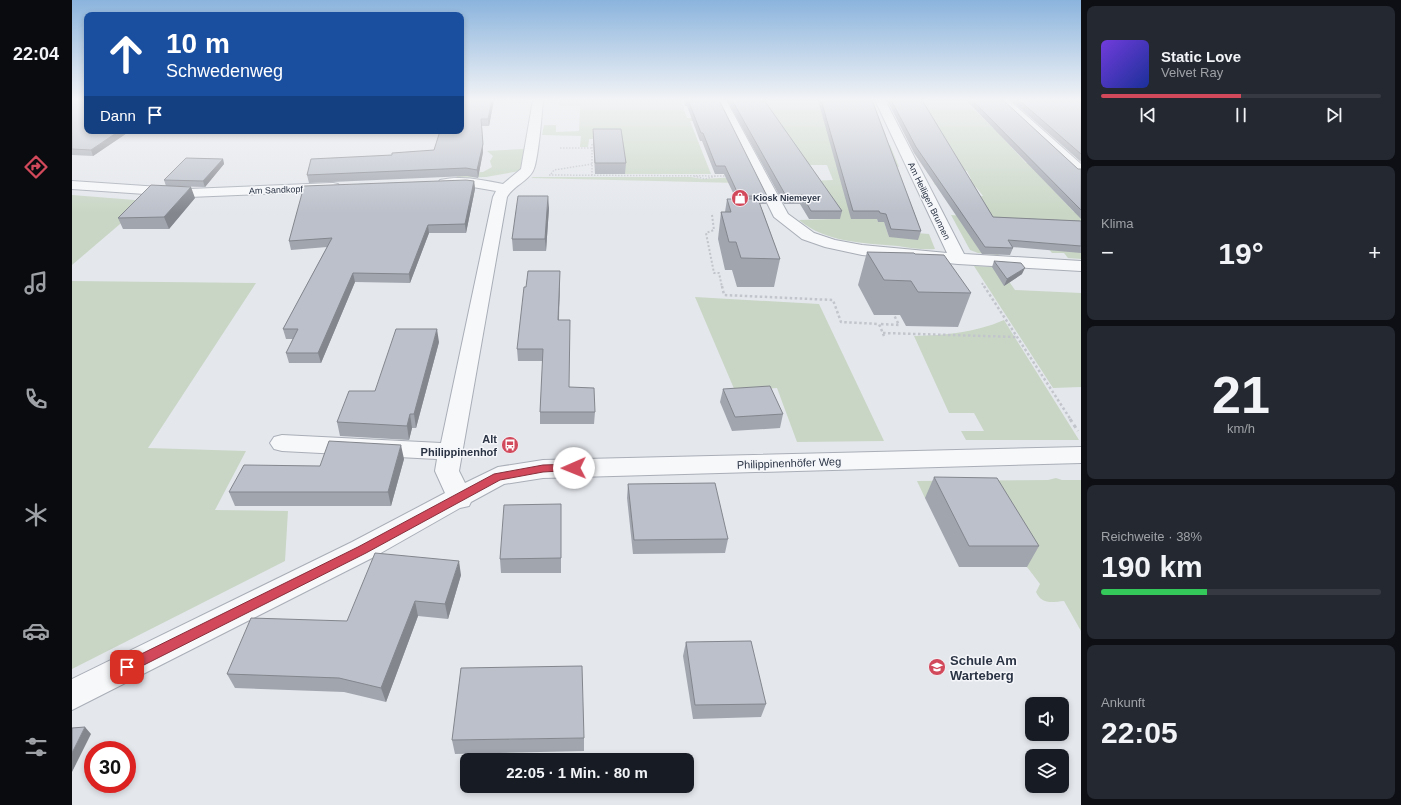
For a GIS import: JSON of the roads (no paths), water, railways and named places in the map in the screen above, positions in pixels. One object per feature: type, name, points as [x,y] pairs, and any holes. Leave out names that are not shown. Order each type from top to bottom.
[{"type":"street","points":[[72,695],[362,550],[460,499],[447,471],[500,197],[504,188],[522,178],[528,169],[533,138]]},
{"type":"street","points":[[741,138],[782,217],[793,227],[808,236],[839,246],[862,250],[958,260],[1081,266]]},
{"type":"street","name":"Am Heiligen Brunnen","points":[[898,138],[958,260]]},
{"type":"street","points":[[1044,138],[1081,171]]},
{"type":"street","points":[[428,184],[467,182],[504,188]]},
{"type":"street","name":"Am Sandkopf","points":[[72,185],[189,193],[348,187]]},
{"type":"street","points":[[282,443],[451,452]]},
{"type":"street","name":"Philippinenhöfer Weg","points":[[460,499],[498,476],[543,469],[1081,455]]},
{"type":"place","name":"Kiosk Niemeyer","points":[[740,198]]},
{"type":"place","name":"Alt Philippinenhof","points":[[510,445]]},
{"type":"place","name":"Schule Am Warteberg","points":[[937,667]]}]
